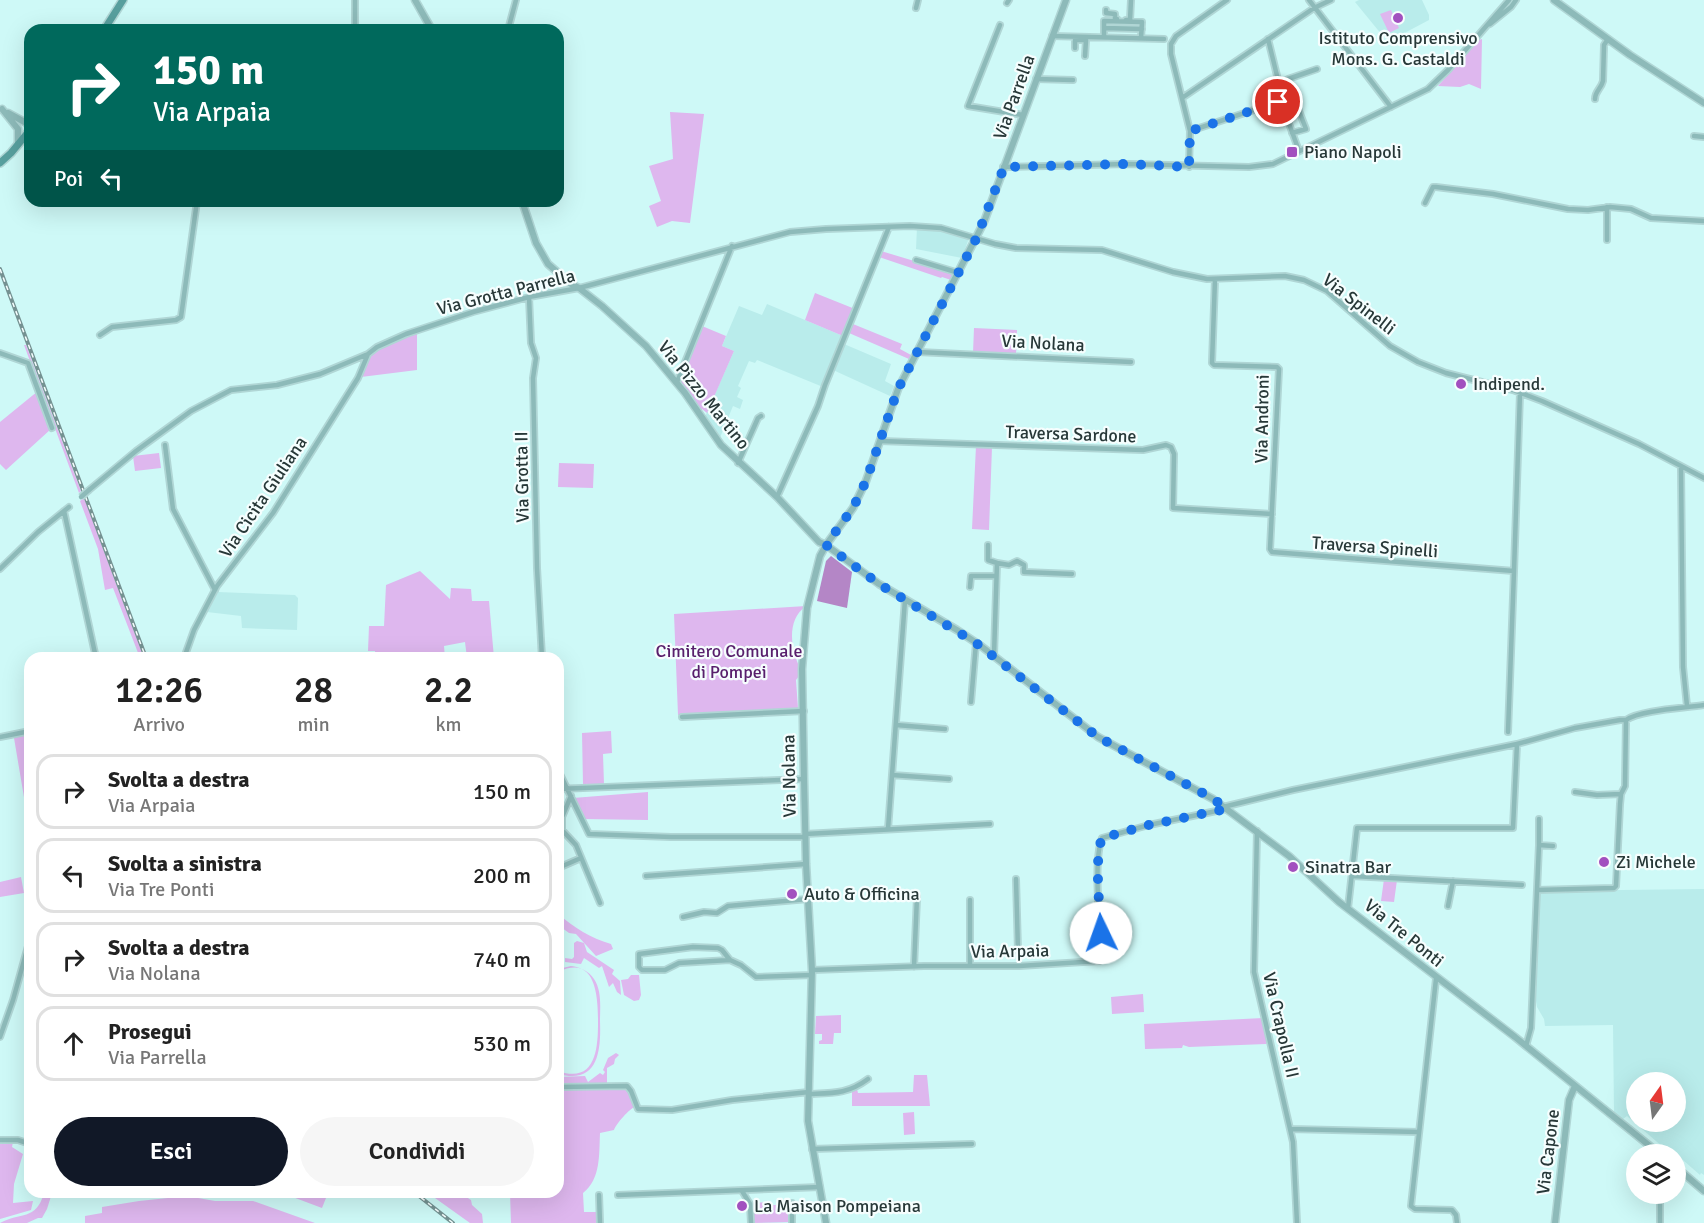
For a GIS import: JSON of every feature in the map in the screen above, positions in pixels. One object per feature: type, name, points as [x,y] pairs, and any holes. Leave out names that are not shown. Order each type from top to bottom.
[{"type":"main road","points":[[108,24],[123,0]]},
{"type":"main road","points":[[0,163],[24,137]]},
{"type":"street","points":[[355,0],[355,24]]},
{"type":"street","points":[[415,0],[429,24]]},
{"type":"street","points":[[510,24],[516,0]]},
{"type":"street","points":[[916,8],[918,0]]},
{"type":"street","name":"Via Parrella","points":[[977,237],[1066,0]]},
{"type":"street","points":[[1106,10],[1106,13],[1115,14],[1115,19],[1130,20],[1131,0]]},
{"type":"street","points":[[1189,167],[1190,131],[1171,54],[1171,44],[1176,36],[1227,0]]},
{"type":"street","points":[[1309,0],[1391,107]]},
{"type":"street","points":[[1182,98],[1314,8],[1331,0]]},
{"type":"street","points":[[1004,167],[1127,164],[1189,167],[1266,166],[1433,86],[1509,0]]},
{"type":"street","points":[[1486,27],[1510,8],[1516,0]]},
{"type":"street","points":[[1554,0],[1704,103]]},
{"type":"street","points":[[1000,25],[968,106],[1023,115]]},
{"type":"street","points":[[1104,37],[1104,28],[1142,29],[1142,38]]},
{"type":"street","points":[[1052,36],[1164,39]]},
{"type":"street","points":[[1190,131],[1278,102],[1281,92],[1268,39]]},
{"type":"street","points":[[1594,99],[1595,92],[1602,86],[1604,45],[1608,39]]},
{"type":"street","points":[[1075,48],[1075,40],[1086,40],[1085,56]]},
{"type":"street","points":[[1292,133],[1306,129],[1288,79],[1317,69]]},
{"type":"street","points":[[1036,79],[1073,80]]},
{"type":"street","points":[[1297,106],[1284,110],[1299,152]]},
{"type":"street","points":[[1,108],[24,121]]},
{"type":"street","points":[[1,108],[18,129],[18,144]]},
{"type":"street","points":[[1694,136],[1704,137]]},
{"type":"street","points":[[1425,203],[1433,187],[1436,187],[1492,194],[1568,209],[1588,210],[1607,207],[1631,209],[1651,218],[1704,221]]},
{"type":"street","points":[[100,335],[112,327],[176,320],[181,317],[196,207]]},
{"type":"street","name":"Via Pizzo Martino","points":[[524,207],[539,251],[548,264],[646,346],[676,382],[721,445],[777,497],[814,537],[826,545]]},
{"type":"street","points":[[1606,240],[1607,207]]},
{"type":"street","points":[[777,497],[818,406],[889,227]]},
{"type":"street","name":"Via Grotta Parrella","points":[[81,497],[136,451],[191,411],[231,390],[277,385],[320,374],[368,354],[377,347],[406,334],[473,312],[529,297],[579,288],[732,246],[803,230],[941,228],[977,237]]},
{"type":"street","name":"Via Nolana","points":[[826,1223],[808,1120],[812,973],[805,836],[802,669],[807,609],[820,556],[853,508],[866,481],[898,389],[977,237]]},
{"type":"street","name":"Via Spinelli","points":[[977,237],[1002,246],[1024,249],[1102,250],[1173,272],[1207,279],[1285,276],[1304,280],[1327,291],[1390,345],[1418,362],[1446,373],[1520,393],[1638,444],[1704,478]]},
{"type":"street","points":[[676,382],[732,246]]},
{"type":"street","points":[[916,260],[959,273]]},
{"type":"street","name":"Via Androni","points":[[1215,279],[1212,363],[1214,365],[1277,367],[1279,369],[1272,514]]},
{"type":"street","name":"Via Grotta II","points":[[529,297],[531,343],[536,357],[533,378],[537,568],[542,652]]},
{"type":"street","name":"Via Nolana","points":[[918,352],[1131,363]]},
{"type":"street","points":[[0,353],[28,363],[52,428]]},
{"type":"street","name":"Via Cicita Giuliana","points":[[186,652],[194,630],[215,590],[273,513],[358,378],[368,354]]},
{"type":"street","points":[[1508,732],[1520,393]]},
{"type":"street","points":[[738,463],[756,422],[761,416]]},
{"type":"street","name":"Traversa Sardone","points":[[880,441],[1143,450],[1166,445],[1171,447],[1174,454],[1172,506],[1174,510],[1272,514]]},
{"type":"street","points":[[165,445],[173,509],[215,590]]},
{"type":"street","points":[[1682,468],[1683,667],[1687,706]]},
{"type":"street","points":[[0,569],[38,532],[69,507]]},
{"type":"street","points":[[63,511],[95,652]]},
{"type":"street","name":"Traversa Spinelli","points":[[1272,514],[1270,549],[1272,552],[1514,571]]},
{"type":"street","name":"Via Tre Ponti","points":[[826,545],[879,584],[994,655],[1098,737],[1214,799],[1257,831],[1436,979],[1526,1046],[1646,1144]]},
{"type":"street","points":[[988,545],[988,560],[1010,565],[1017,561],[1024,565],[1024,572],[1072,574]]},
{"type":"street","points":[[994,655],[997,563]]},
{"type":"street","points":[[970,586],[971,576],[996,576]]},
{"type":"street","points":[[888,829],[905,600]]},
{"type":"street","points":[[971,702],[976,643]]},
{"type":"street","points":[[1225,808],[1293,790],[1517,744],[1575,728],[1626,720],[1631,717],[1687,706],[1704,705]]},
{"type":"street","points":[[682,717],[804,711]]},
{"type":"street","points":[[1537,890],[1614,888],[1616,886],[1621,794],[1625,786],[1626,720]]},
{"type":"street","points":[[896,725],[945,729]]},
{"type":"street","points":[[0,737],[24,732]]},
{"type":"street","points":[[1348,908],[1356,830],[1360,826],[1513,828],[1517,744]]},
{"type":"street","points":[[892,775],[950,779]]},
{"type":"street","points":[[564,788],[804,779]]},
{"type":"street","points":[[564,782],[589,834],[671,837],[805,836],[990,824]]},
{"type":"street","points":[[1575,792],[1597,795],[1621,794]]},
{"type":"street","points":[[564,812],[571,796]]},
{"type":"street","name":"Via Arpaia","points":[[730,960],[725,952],[718,948],[693,947],[639,954],[638,962],[640,969],[666,970],[679,963],[730,960],[741,965],[756,977],[914,967],[1019,966],[1099,961],[1101,949],[1098,893],[1100,846],[1104,836],[1225,808]]},
{"type":"street","points":[[1526,1046],[1532,1018],[1539,819]]},
{"type":"street","name":"Via Crapolla II","points":[[1257,831],[1254,972],[1290,1129],[1295,1161],[1297,1223]]},
{"type":"street","points":[[564,832],[576,845],[600,903]]},
{"type":"street","points":[[1539,845],[1553,846]]},
{"type":"street","points":[[564,865],[581,858]]},
{"type":"street","points":[[646,876],[806,864]]},
{"type":"street","points":[[1353,876],[1522,885]]},
{"type":"street","points":[[1016,879],[1018,951]]},
{"type":"street","points":[[1448,906],[1452,881]]},
{"type":"street","points":[[914,967],[917,897]]},
{"type":"street","points":[[683,917],[704,912],[717,913],[729,906],[808,899]]},
{"type":"street","points":[[970,900],[970,966]]},
{"type":"street","points":[[1019,959],[1019,966]]},
{"type":"street","points":[[0,1037],[24,961]]},
{"type":"street","points":[[1436,979],[1412,1209],[1452,1210],[1456,1215],[1457,1223]]},
{"type":"street","points":[[564,1087],[624,1085],[632,1091],[638,1109],[662,1111],[732,1100],[843,1092],[858,1086],[867,1079]]},
{"type":"street","name":"Via Capone","points":[[1555,1223],[1569,1100],[1575,1086]]},
{"type":"street","points":[[1290,1129],[1419,1132]]},
{"type":"street","points":[[0,1140],[24,1142]]},
{"type":"street","points":[[812,1149],[972,1144]]},
{"type":"street","points":[[1686,1176],[1704,1191]]},
{"type":"street","points":[[618,1195],[820,1187]]},
{"type":"street","points":[[742,1191],[750,1204],[751,1223]]},
{"type":"street","points":[[599,1195],[600,1223]]},
{"type":"street","points":[[792,1203],[792,1223]]},
{"type":"street","points":[[1660,1204],[1660,1223]]},
{"type":"shaded area","name":"Istituto Comprensivo Mons. G. Castaldi","points":[[1359,0],[1422,0],[1429,20],[1395,38],[1389,38],[1382,35],[1355,2]]},
{"type":"shaded area","points":[[917,227],[941,229],[953,232],[953,235],[969,238],[962,258],[916,249]]},
{"type":"shaded area","points":[[767,304],[843,336],[841,343],[839,343],[823,387],[757,360],[755,363],[749,361],[738,386],[741,388],[737,397],[743,400],[740,409],[733,406],[719,440],[704,419],[734,351],[722,346],[739,306],[762,315]]},
{"type":"shaded area","points":[[844,344],[891,364],[885,381],[894,386],[890,396],[833,370]]},
{"type":"shaded area","points":[[831,556],[852,572],[847,608],[817,601],[826,561]]},
{"type":"shaded area","points":[[218,592],[295,595],[298,598],[297,630],[242,628],[241,616],[207,612]]},
{"type":"shaded area","points":[[1704,889],[1704,1175],[1701,1173],[1700,1175],[1686,1163],[1686,1144],[1659,1144],[1646,1132],[1686,1132],[1686,1072],[1626,1072],[1626,1117],[1623,1119],[1614,1112],[1613,1025],[1545,1026],[1535,995],[1539,891]]},
{"type":"green space","points":[[1391,10],[1399,28],[1389,33],[1380,14]]},
{"type":"green space","points":[[1482,39],[1481,89],[1469,84],[1460,87],[1438,86],[1479,40]]},
{"type":"green space","points":[[670,112],[704,114],[690,223],[672,221],[657,227],[649,206],[661,201],[649,166],[673,159]]},
{"type":"green space","points":[[881,251],[954,273],[951,280],[941,278],[879,257]]},
{"type":"green space","points":[[815,293],[855,309],[843,336],[805,320]]},
{"type":"green space","points":[[853,324],[902,344],[900,349],[911,355],[909,359],[849,333]]},
{"type":"green space","points":[[702,326],[726,336],[722,346],[734,351],[707,413],[702,409],[700,412],[679,382]]},
{"type":"green space","points":[[974,328],[1017,330],[1016,356],[973,353]]},
{"type":"green space","points":[[417,333],[417,370],[361,377],[375,350]]},
{"type":"green space","points":[[24,345],[26,345],[81,491],[79,493]]},
{"type":"green space","points":[[38,391],[51,429],[6,470],[0,464],[0,422]]},
{"type":"green space","points":[[976,446],[992,447],[989,530],[972,529]]},
{"type":"green space","points":[[159,453],[161,468],[135,471],[133,456]]},
{"type":"green space","points":[[559,463],[594,464],[593,488],[558,487]]},
{"type":"green space","points":[[84,498],[142,652],[138,652],[113,588],[105,590],[98,549],[80,501]]},
{"type":"green space","points":[[420,571],[450,599],[451,588],[471,589],[472,601],[489,601],[493,652],[466,652],[465,642],[444,646],[444,652],[368,651],[369,626],[384,626],[386,585]]},
{"type":"green space","name":"Cimitero Comunale di Pompei","points":[[806,606],[795,620],[792,637],[795,655],[802,672],[796,680],[798,708],[678,715],[674,614]]},
{"type":"green space","points":[[611,731],[612,753],[603,754],[604,784],[583,785],[582,733]]},
{"type":"green space","points":[[24,735],[24,797],[14,738]]},
{"type":"green space","points":[[648,792],[648,820],[583,819],[573,798]]},
{"type":"green space","points":[[21,877],[24,893],[0,897],[0,882]]},
{"type":"green space","points":[[1384,879],[1397,880],[1394,902],[1381,901]]},
{"type":"green space","points":[[564,919],[596,939],[611,944],[613,949],[596,956],[576,934],[564,929]]},
{"type":"green space","points":[[577,941],[584,943],[587,952],[614,970],[612,974],[620,981],[621,995],[613,983],[609,987],[602,966],[599,968],[584,958],[581,964],[565,962],[565,958],[574,957],[574,943]]},
{"type":"green space","points":[[571,966],[578,967],[588,973],[581,969],[564,970],[564,968]]},
{"type":"green space","points":[[588,973],[597,984],[599,994],[600,1043],[598,1053],[590,1070],[572,1076],[564,1075],[564,1072],[580,1073],[592,1062],[597,1044],[597,1002],[593,981]]},
{"type":"green space","points":[[631,975],[639,975],[641,995],[639,1000],[634,1001],[624,995],[621,980],[628,979]]},
{"type":"green space","points":[[1143,994],[1144,1012],[1112,1014],[1111,997]]},
{"type":"green space","points":[[841,1015],[841,1033],[834,1033],[833,1044],[819,1044],[822,1034],[815,1034],[816,1016]]},
{"type":"green space","points":[[1263,1018],[1268,1042],[1266,1044],[1189,1047],[1183,1045],[1182,1048],[1145,1049],[1144,1024]]},
{"type":"green space","points":[[616,1053],[619,1055],[614,1064],[607,1068],[607,1083],[564,1085],[564,1077],[585,1076],[588,1082],[600,1073],[603,1075],[608,1058]]},
{"type":"green space","points":[[914,1075],[927,1075],[930,1106],[852,1106],[852,1089],[857,1089],[858,1093],[913,1092]]},
{"type":"green space","points":[[623,1086],[630,1091],[635,1107],[623,1117],[614,1130],[600,1133],[596,1173],[593,1181],[583,1193],[584,1212],[597,1212],[597,1223],[511,1223],[510,1198],[564,1198],[564,1088]]},
{"type":"green space","points":[[914,1112],[915,1134],[904,1135],[903,1113]]},
{"type":"green space","points":[[0,1141],[13,1142],[12,1147],[23,1154],[14,1184],[13,1203],[33,1201],[31,1210],[0,1219]]},
{"type":"green space","points":[[42,1198],[50,1198],[42,1218],[27,1223],[0,1223],[32,1212]]},
{"type":"green space","points":[[198,1198],[215,1201],[253,1201],[315,1223],[85,1223],[85,1216],[102,1213],[102,1207],[139,1201]]},
{"type":"green space","points":[[295,1198],[326,1198],[322,1208]]},
{"type":"green space","points":[[435,1198],[468,1198],[471,1200],[472,1205],[482,1214],[483,1223],[470,1223]]},
{"type":"green space","points":[[770,1202],[770,1205],[791,1205],[791,1222],[752,1223],[752,1203]]},
{"type":"tunnel","points":[[1018,951],[1019,959]]},
{"type":"railway","points":[[0,269],[144,652]]},
{"type":"railway","points":[[422,1198],[453,1223]]},
{"type":"place","name":"Istituto Comprensivo Mons. G. Castaldi","points":[[1398,18]]},
{"type":"place","name":"Piano Napoli","points":[[1292,152]]},
{"type":"place","name":"Indipend.","points":[[1461,384]]},
{"type":"place","name":"Zi Michele","points":[[1604,862]]},
{"type":"place","name":"Sinatra Bar","points":[[1293,867]]},
{"type":"place","name":"Auto & Officina","points":[[792,894]]},
{"type":"place","name":"La Maison Pompeiana","points":[[742,1206]]},
{"type":"route","points":[[1101,933],[1098,893],[1100,842],[1104,836],[1226,809],[1214,799],[1098,737],[976,643],[879,584],[826,545],[853,508],[866,481],[898,389],[977,237],[1004,167],[1127,164],[1189,167],[1190,131],[1278,102]]}]
